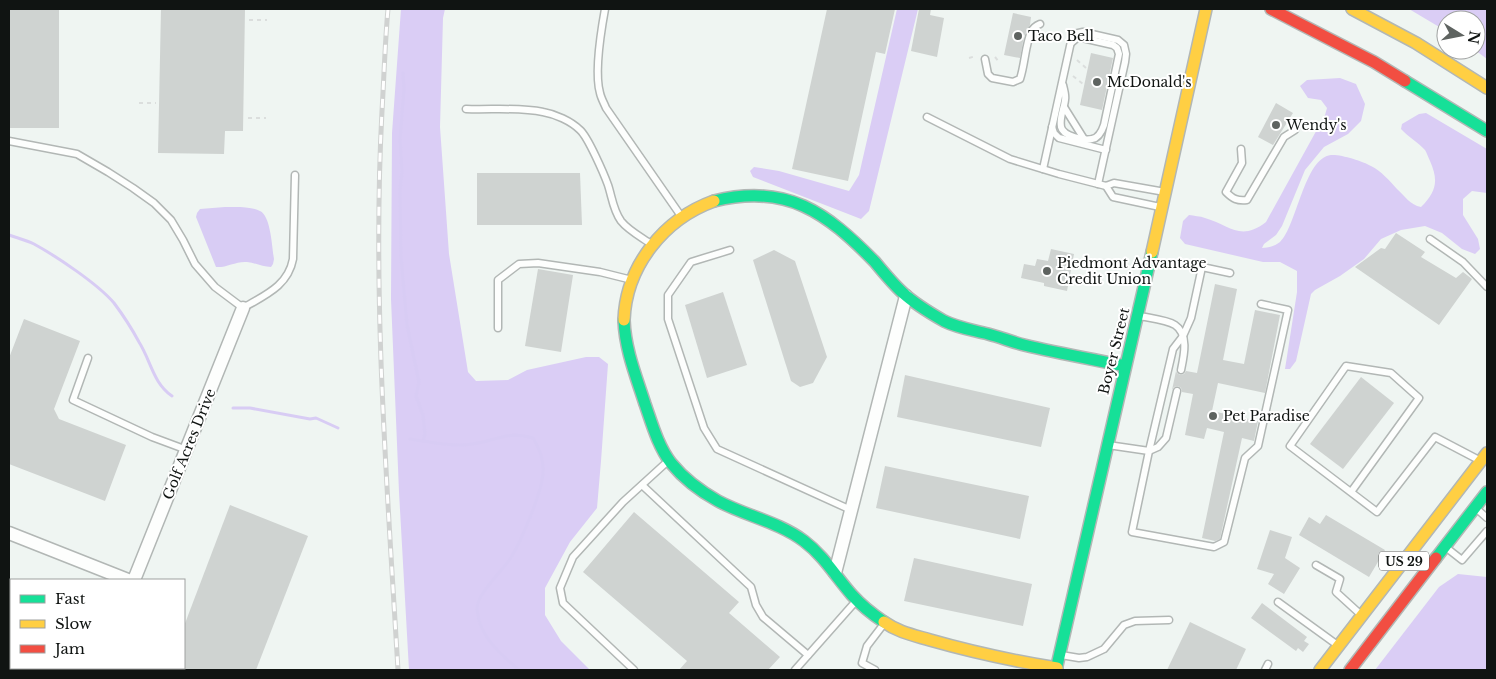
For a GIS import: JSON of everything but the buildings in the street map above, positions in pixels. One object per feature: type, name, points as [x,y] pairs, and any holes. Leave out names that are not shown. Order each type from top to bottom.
[{"type":"main road","name":"Boyer Street","points":[[1056,669],[1166,192],[1206,9]]},
{"type":"main road","points":[[1272,9],[1374,62],[1487,131]]},
{"type":"main road","points":[[1352,9],[1416,43],[1487,88]]},
{"type":"main road","points":[[1056,669],[960,649],[899,631],[856,600],[835,573],[812,548],[800,539],[779,527],[729,507],[692,485],[662,451],[629,355],[625,335],[624,317],[626,304],[639,265],[652,244],[662,232],[682,217],[711,202],[731,197],[773,196],[807,206],[828,219],[846,233],[906,296],[948,322],[1020,344],[1125,366]]},
{"type":"main road","name":"US 29","points":[[1320,670],[1484,457]]},
{"type":"main road","name":"US 29","points":[[1350,670],[1487,492]]},
{"type":"street","points":[[835,573],[906,296]]},
{"type":"street","name":"Golf Acres Drive","points":[[134,579],[243,308]]},
{"type":"street","points":[[9,533],[125,579]]},
{"type":"lane","points":[[605,9],[600,35],[598,79],[600,94],[606,108],[682,217]]},
{"type":"lane","points":[[985,59],[988,74],[992,78],[1013,82],[1020,79],[1031,32],[1035,26],[1040,24]]},
{"type":"lane","points":[[1043,169],[1068,53],[1074,34],[1083,32],[1118,40],[1124,45],[1125,62],[1098,184]]},
{"type":"lane","points":[[1062,81],[1066,98],[1061,126],[1062,131],[1069,136],[1085,139],[1092,139],[1098,136],[1102,132],[1119,54],[1114,45],[1082,38],[1075,39],[1071,44]]},
{"type":"lane","points":[[1064,106],[1085,139]]},
{"type":"lane","points":[[466,109],[544,112],[568,121],[582,131],[599,164],[614,208],[621,221],[652,244]]},
{"type":"lane","points":[[927,117],[1010,159],[1106,186],[1114,183],[1166,192]]},
{"type":"lane","points":[[1052,126],[1058,138],[1106,150]]},
{"type":"lane","points":[[1241,149],[1242,163],[1226,192],[1238,201],[1247,200],[1284,137],[1295,130]]},
{"type":"lane","points":[[9,141],[77,154],[134,188],[154,203],[171,220],[195,264],[215,287],[243,308],[276,288],[287,277],[291,269],[293,259],[295,175]]},
{"type":"lane","points":[[1106,186],[1113,197],[1162,208]]},
{"type":"lane","points":[[1430,239],[1463,262],[1487,287]]},
{"type":"lane","points":[[730,250],[691,262],[668,295],[668,319],[704,428],[717,448],[851,510]]},
{"type":"lane","points":[[498,328],[498,280],[519,264],[538,263],[600,272],[633,280]]},
{"type":"lane","points":[[1230,273],[1202,267],[1191,318],[1183,336],[1173,350],[1132,532],[1214,547],[1224,542],[1244,458],[1258,446],[1288,310],[1261,304]]},
{"type":"lane","points":[[1138,315],[1176,326],[1183,336],[1184,353],[1181,370]]},
{"type":"lane","points":[[88,358],[73,400],[152,437],[187,450]]},
{"type":"lane","points":[[1351,492],[1419,398],[1390,374],[1346,366],[1290,446],[1377,512],[1436,437],[1484,457]]},
{"type":"lane","points":[[1107,444],[1149,451],[1158,447],[1166,438],[1177,391]]},
{"type":"lane","points":[[634,670],[563,603],[560,588],[573,556],[622,502],[669,460]]},
{"type":"lane","points":[[642,485],[751,587],[756,605],[763,617],[808,655]]},
{"type":"lane","points":[[1475,508],[1487,518]]},
{"type":"lane","points":[[1445,547],[1462,560],[1487,531]]},
{"type":"lane","points":[[1316,566],[1340,579],[1336,592],[1362,616]]},
{"type":"lane","points":[[795,670],[856,600]]},
{"type":"lane","points":[[1278,602],[1339,647]]},
{"type":"lane","points":[[1060,654],[1079,658],[1087,657],[1104,649],[1124,625],[1135,621],[1169,620]]},
{"type":"lane","points":[[875,670],[862,663],[867,646],[886,622]]},
{"type":"path","points":[[249,20],[267,20]]},
{"type":"path","points":[[1068,53],[1086,68]]},
{"type":"path","points":[[1065,69],[1083,84]]},
{"type":"path","points":[[139,103],[156,104]]},
{"type":"path","points":[[248,118],[266,118]]},
{"type":"shaded area","points":[[401,9],[445,9],[443,18],[440,127],[449,254],[468,372],[476,381],[508,380],[527,370],[586,357],[599,357],[608,364],[597,508],[570,542],[545,588],[545,615],[561,641],[590,670],[409,670],[391,299],[392,133]]},
{"type":"shaded area","points":[[897,9],[918,9],[869,211],[861,219],[753,177],[750,171],[754,167],[779,171],[849,191],[859,175]]},
{"type":"shaded area","points":[[1409,9],[1487,9],[1487,59],[1486,10],[1436,10],[1436,25]]},
{"type":"shaded area","points":[[1340,78],[1356,84],[1365,104],[1361,121],[1348,134],[1324,147],[1305,170],[1282,226],[1276,235],[1264,244],[1262,248],[1276,245],[1286,234],[1307,180],[1322,159],[1331,155],[1351,158],[1375,168],[1411,202],[1421,207],[1433,191],[1435,180],[1433,168],[1425,150],[1401,129],[1402,124],[1419,114],[1426,113],[1487,149],[1487,193],[1472,191],[1463,199],[1463,215],[1478,239],[1480,249],[1475,254],[1462,249],[1442,233],[1425,226],[1401,230],[1381,239],[1364,259],[1311,294],[1296,361],[1290,369],[1285,369],[1297,292],[1297,271],[1280,262],[1263,262],[1185,244],[1180,238],[1183,221],[1189,215],[1199,216],[1242,231],[1257,228],[1266,222],[1325,115],[1327,108],[1321,100],[1308,98],[1300,86],[1307,80]]},
{"type":"shaded area","points":[[225,207],[252,208],[264,214],[269,225],[272,240],[274,259],[271,267],[243,262],[216,267],[196,217],[200,209]]},
{"type":"shaded area","points":[[1458,574],[1487,577],[1487,670],[1375,670],[1439,587]]},
{"type":"waterway","points":[[403,73],[404,90],[400,139],[402,172],[400,190],[401,257],[407,325],[419,382],[416,396],[423,415],[425,434],[423,441]]},
{"type":"waterway","points":[[9,235],[31,243],[54,256],[87,279],[107,296],[114,303],[133,332],[156,378],[172,396]]},
{"type":"waterway","points":[[233,408],[250,408],[310,419],[316,418],[338,428]]},
{"type":"waterway","points":[[410,439],[441,444],[464,445],[517,435],[533,438],[538,447],[542,460],[543,474],[535,505],[510,559],[485,590],[477,609],[486,636],[498,651],[519,670]]},
{"type":"railway","points":[[388,9],[379,181],[380,321],[385,460],[398,670]]},
{"type":"traffic: fast","points":[[1405,81],[1487,131]]},
{"type":"traffic: fast","points":[[714,201],[740,196],[763,196],[784,199],[804,206],[822,216],[839,229],[857,244],[903,293],[944,321],[1024,345],[1125,366]]},
{"type":"traffic: fast","points":[[1056,670],[1152,252]]},
{"type":"traffic: fast","points":[[624,320],[629,352],[656,435],[662,449],[676,469],[711,497],[784,529],[804,541],[824,560],[855,599],[884,622]]},
{"type":"traffic: fast","points":[[1436,558],[1487,492]]},
{"type":"traffic: slow","points":[[1152,252],[1206,9]]},
{"type":"traffic: slow","points":[[1352,9],[1416,43],[1487,88]]},
{"type":"traffic: slow","points":[[624,320],[626,300],[632,281],[640,263],[651,247],[664,232],[679,220],[696,209],[714,201]]},
{"type":"traffic: slow","points":[[1320,670],[1487,453]]},
{"type":"traffic: slow","points":[[884,622],[906,633],[946,644],[993,656],[1057,668]]},
{"type":"traffic: jam","points":[[1271,9],[1374,62],[1405,81]]},
{"type":"traffic: jam","points":[[1350,670],[1436,558]]},
{"type":"place","name":"Taco Bell","points":[[1018,36]]},
{"type":"place","name":"McDonald's","points":[[1097,82]]},
{"type":"place","name":"Wendy's","points":[[1276,125]]},
{"type":"place","name":"Piedmont Advantage Credit Union","points":[[1047,271]]},
{"type":"place","name":"Pet Paradise","points":[[1213,416]]}]
